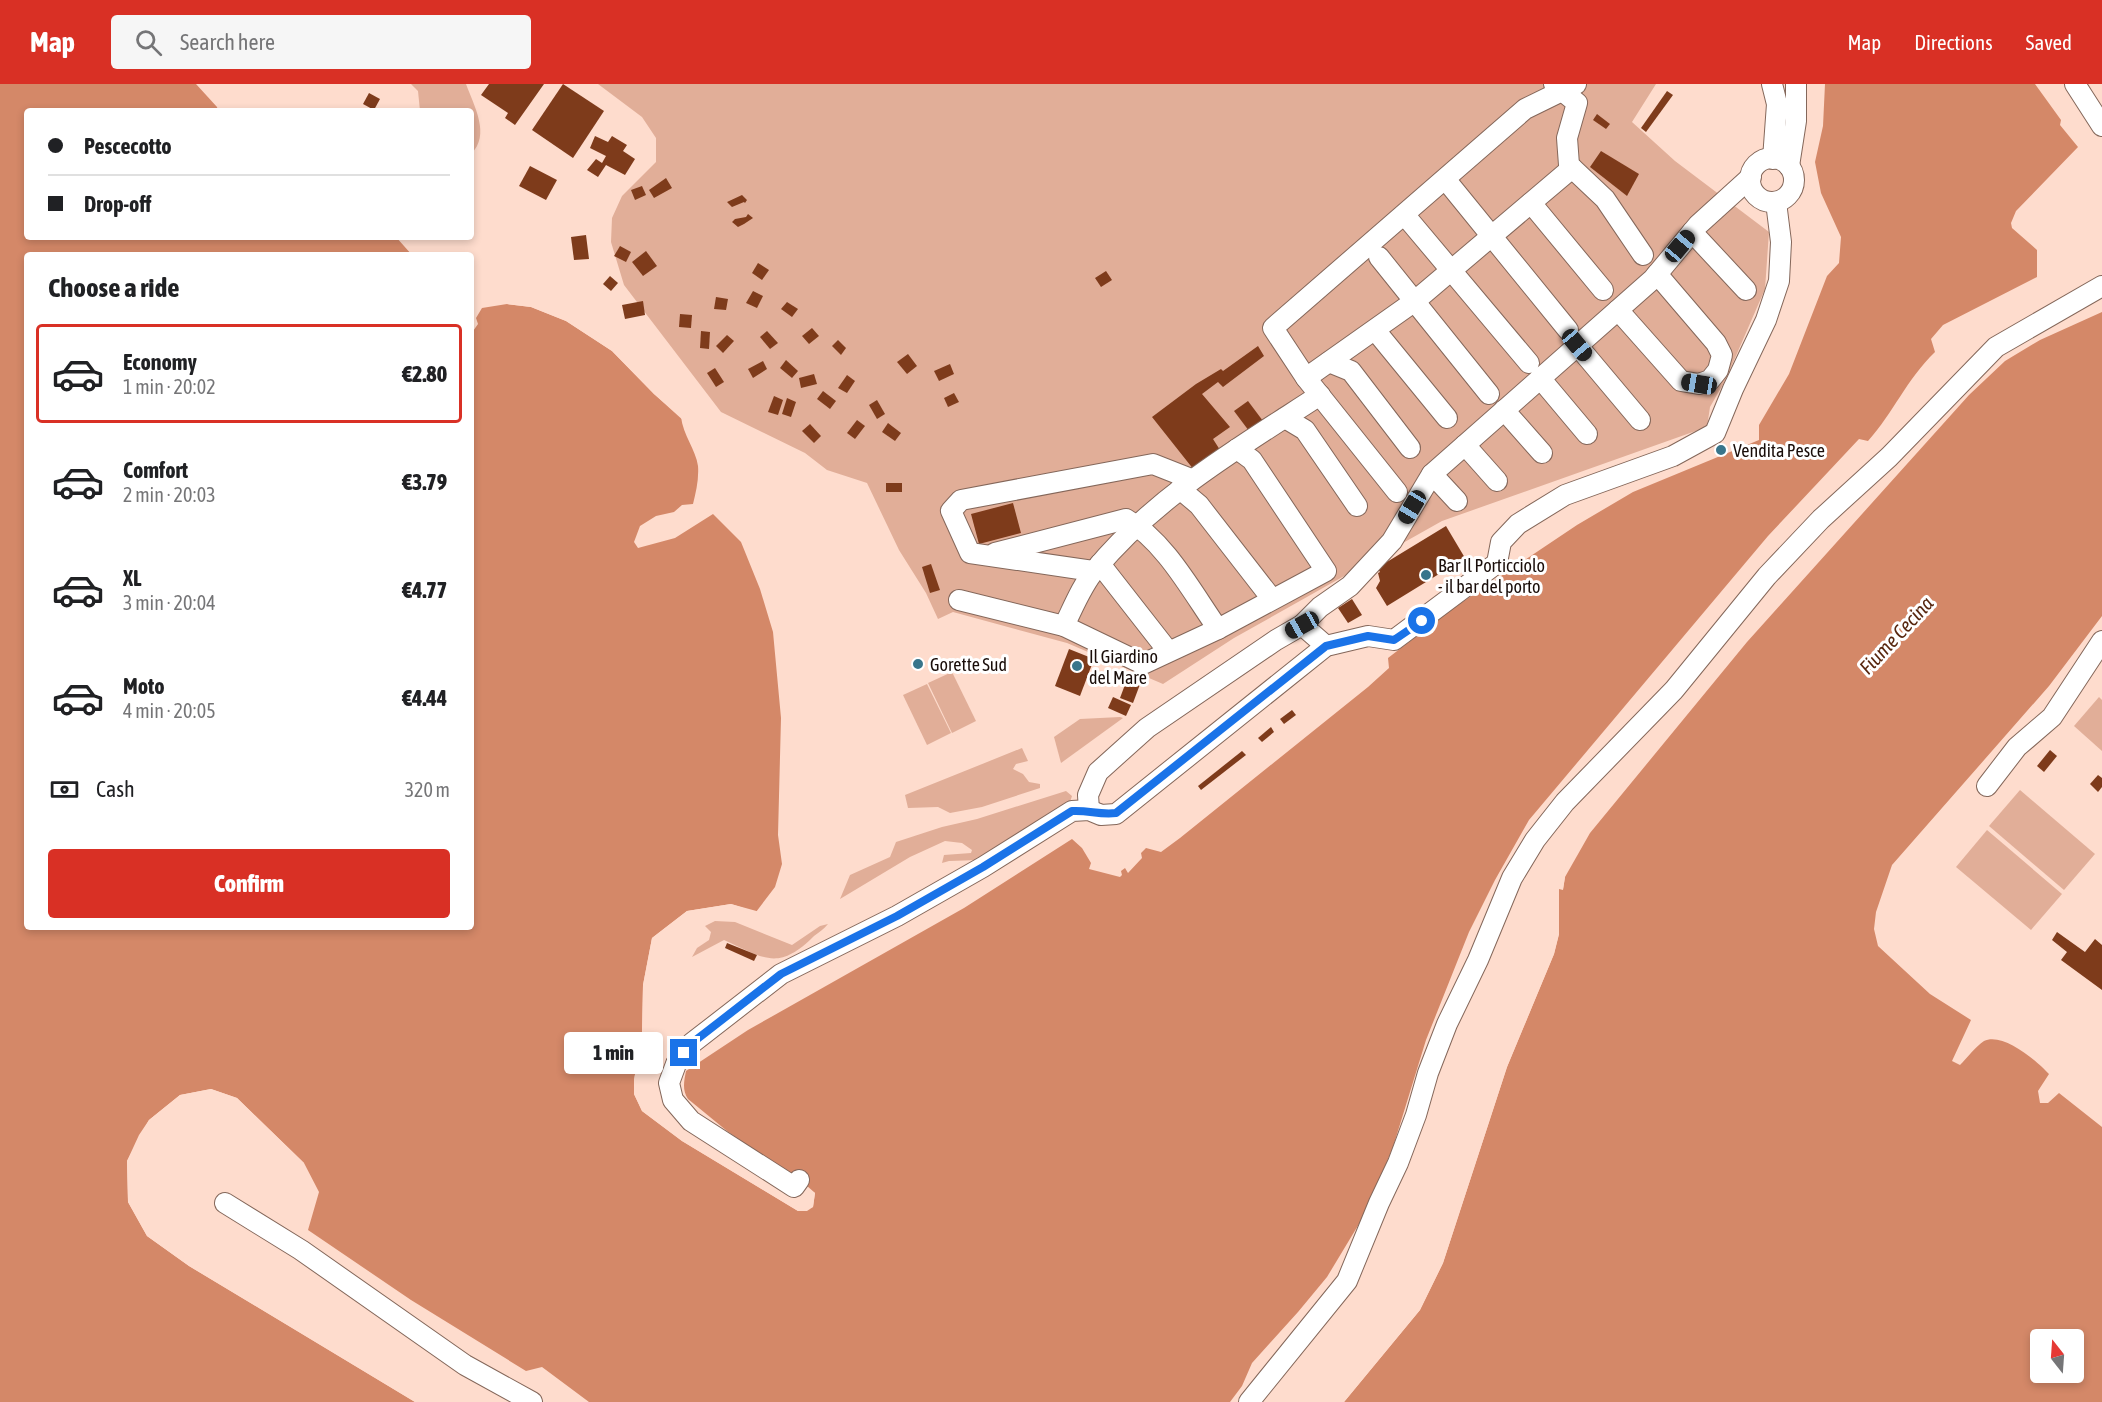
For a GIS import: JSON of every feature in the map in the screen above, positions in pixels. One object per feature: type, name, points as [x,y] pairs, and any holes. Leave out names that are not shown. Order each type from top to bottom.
[{"type":"street","points":[[1772,84],[1777,104],[1781,162]]},
{"type":"street","points":[[1781,162],[1796,121],[1796,84]]},
{"type":"street","points":[[2075,84],[2102,126]]},
{"type":"street","points":[[1397,492],[1306,378],[1273,328],[1526,109],[1562,86],[1577,103],[1567,138],[1569,165],[1605,199],[1644,255]]},
{"type":"street","points":[[1761,162],[1781,162],[1793,173],[1793,188],[1784,199],[1776,202],[1763,200],[1757,196],[1750,184],[1751,177],[1756,166],[1761,162]]},
{"type":"street","points":[[1306,378],[1415,301],[1572,168]]},
{"type":"street","points":[[1089,810],[1088,795],[1098,772],[1147,728],[1266,646],[1302,625],[1320,607],[1350,586],[1392,541],[1432,474],[1504,410],[1534,371],[1573,338],[1618,309],[1657,274],[1692,232],[1751,177]]},
{"type":"street","points":[[1450,185],[1640,420]]},
{"type":"street","points":[[799,1180],[794,1188],[691,1121],[673,1100],[669,1083],[676,1064],[692,1043],[781,974],[897,916],[983,867],[1072,811],[1089,810],[1101,815],[1116,813],[1326,646],[1368,636],[1394,640],[1497,563],[1501,542],[1518,524],[1565,495],[1673,456],[1715,433],[1766,320],[1779,281],[1781,242],[1776,202]]},
{"type":"street","points":[[1532,203],[1603,290]]},
{"type":"street","points":[[1408,219],[1587,434]]},
{"type":"street","points":[[1692,232],[1746,290]]},
{"type":"street","points":[[1379,257],[1489,394]]},
{"type":"street","points":[[1618,309],[1681,381],[1699,384],[1710,380],[1718,370],[1722,356],[1716,343],[1657,274]]},
{"type":"street","points":[[1250,1402],[1347,1281],[1398,1163],[1416,1115],[1428,1072],[1447,1024],[1478,960],[1512,878],[1535,840],[1565,802],[1674,690],[1767,576],[1821,519],[1889,457],[1996,346],[2102,286]]},
{"type":"street","points":[[1375,330],[1447,418]]},
{"type":"street","points":[[1329,362],[1350,371],[1410,448]]},
{"type":"street","points":[[1064,626],[1097,567],[1138,525],[1186,484],[1320,395]]},
{"type":"street","points":[[1504,410],[1542,453]]},
{"type":"street","points":[[1285,418],[1305,430],[1357,506]]},
{"type":"street","points":[[1465,445],[1497,481]]},
{"type":"street","points":[[958,600],[1064,626],[1143,664],[1218,628],[1326,571],[1252,460],[1238,449]]},
{"type":"street","points":[[1168,651],[1097,567],[970,553],[951,511],[961,500],[1153,464],[1186,484],[1198,505],[1272,599]]},
{"type":"street","points":[[1432,474],[1456,501]]},
{"type":"street","points":[[987,556],[1126,519],[1138,525],[1164,551],[1218,628]]},
{"type":"street","points":[[1302,625],[1326,646]]},
{"type":"street","points":[[1987,786],[2017,747],[2052,717],[2102,641]]},
{"type":"street","points":[[225,1203],[301,1250],[465,1365],[532,1402]]},
{"type":"shaded area","points":[[411,84],[466,84],[479,120],[480,138],[474,150],[474,108],[420,108],[418,91]]},
{"type":"shaded area","points":[[598,84],[1656,84],[1632,122],[1675,161],[1769,232],[1765,289],[1725,381],[1710,407],[1707,427],[1442,521],[1234,638],[1163,684],[1067,643],[953,612],[938,619],[926,593],[899,550],[867,483],[827,470],[805,453],[721,412],[624,285],[611,242],[612,218],[622,196],[656,162],[656,138],[642,117]]},
{"type":"shaded area","points":[[952,672],[976,721],[952,733],[928,683]]},
{"type":"shaded area","points":[[927,684],[951,733],[927,745],[903,695]]},
{"type":"shaded area","points":[[2099,697],[2102,700],[2102,751],[2074,726]]},
{"type":"shaded area","points":[[1123,718],[1061,763],[1054,737],[1080,719]]},
{"type":"shaded area","points":[[1022,748],[1028,761],[1016,764],[1013,769],[1023,774],[1029,782],[1040,784],[1040,788],[982,807],[950,813],[938,807],[908,808],[905,795]]},
{"type":"shaded area","points":[[2020,790],[2095,854],[2064,890],[1989,826]]},
{"type":"shaded area","points":[[1066,791],[1072,796],[1070,802],[979,860],[942,863],[944,855],[971,853],[972,850],[962,843],[945,841],[910,857],[840,899],[850,875],[890,857],[896,842]]},
{"type":"shaded area","points":[[1987,830],[2062,894],[2031,930],[1956,867]]},
{"type":"shaded area","points":[[715,921],[735,922],[792,945],[820,926],[828,924],[801,947],[780,958],[761,956],[724,940],[692,957],[697,948],[709,940],[711,932],[705,926]]},
{"type":"water","points":[[0,84],[196,84],[217,108],[24,108],[24,240],[399,240],[409,252],[24,252],[24,930],[474,930],[474,330],[478,324],[476,318],[482,308],[507,304],[531,307],[566,321],[612,351],[654,394],[681,417],[698,466],[698,481],[693,504],[682,505],[674,512],[656,516],[640,526],[634,542],[638,548],[675,538],[713,514],[741,542],[760,589],[773,632],[781,718],[778,835],[782,864],[775,887],[756,912],[731,904],[687,911],[652,938],[643,985],[642,1035],[634,1080],[634,1094],[642,1111],[682,1141],[798,1211],[813,1207],[815,1193],[727,1131],[688,1099],[684,1089],[686,1071],[748,1030],[964,908],[1072,839],[1082,848],[1091,863],[1089,869],[1120,877],[1121,871],[1125,868],[1128,873],[1142,858],[1141,853],[1146,848],[1161,852],[1180,838],[1368,687],[1389,668],[1388,658],[1452,609],[1577,525],[1633,492],[1759,440],[1759,425],[1789,374],[1827,276],[1839,263],[1841,237],[1821,193],[1815,162],[1823,126],[1825,84],[2035,84],[2061,120],[2060,125],[2078,147],[2016,211],[2011,223],[2012,228],[2037,250],[2037,277],[1943,325],[1931,339],[1935,352],[1916,374],[1868,441],[1859,439],[1768,536],[1529,820],[1469,932],[1426,1040],[1393,1147],[1365,1214],[1327,1277],[1252,1363],[1242,1386],[1230,1402],[589,1402],[542,1367],[526,1371],[411,1300],[308,1230],[319,1192],[304,1163],[237,1098],[211,1089],[180,1095],[149,1120],[127,1161],[128,1202],[147,1236],[189,1266],[415,1402],[0,1402]]},
{"type":"water","name":"Fiume Cecina","points":[[2102,312],[2102,616],[2049,686],[1892,865],[1876,912],[1874,929],[1878,946],[1930,994],[1971,1020],[1952,1061],[1960,1065],[1984,1041],[1992,1039],[2010,1044],[2028,1055],[2049,1074],[2038,1091],[2040,1103],[2048,1103],[2059,1093],[2102,1127],[2102,1402],[1344,1402],[1420,1310],[1443,1263],[1507,1067],[1554,954],[1559,934],[1559,888],[1563,889],[1565,877],[1590,833],[1747,642],[1969,395],[2005,361],[2040,340]]},
{"type":"pier","points":[[506,301],[532,304],[567,319],[614,348],[656,392],[683,415],[685,422],[612,351],[566,321],[531,307],[507,304]]},
{"type":"pier","points":[[1562,875],[1565,877],[1563,890],[1559,889],[1559,934],[1554,954],[1507,1067],[1443,1263],[1420,1310],[1344,1402],[1341,1402],[1417,1308],[1440,1262],[1504,1066],[1551,953],[1556,933],[1556,888],[1561,886]]},
{"type":"pier","points":[[731,904],[760,912],[756,915],[731,907],[688,914],[655,940],[646,985],[645,1035],[637,1093],[645,1109],[684,1138],[799,1208],[811,1206],[812,1194],[803,1187],[806,1185],[815,1193],[813,1207],[807,1211],[798,1211],[682,1141],[642,1111],[634,1094],[634,1080],[642,1035],[643,985],[652,938],[687,911]]},
{"type":"pier","points":[[211,1089],[237,1098],[304,1163],[304,1169],[235,1100],[210,1092],[181,1098],[151,1123],[141,1137],[130,1161],[131,1201],[149,1234],[191,1263],[418,1402],[189,1266],[147,1236],[128,1202],[127,1161],[149,1120],[180,1095]]},
{"type":"building","points":[[489,84],[544,84],[515,125],[505,118],[508,113],[481,95]]},
{"type":"building","points":[[563,84],[604,111],[573,158],[532,130]]},
{"type":"building","points":[[1667,91],[1673,95],[1646,132],[1641,128]]},
{"type":"building","points":[[369,93],[380,99],[375,108],[363,104]]},
{"type":"building","points":[[1597,114],[1610,124],[1606,129],[1593,120]]},
{"type":"building","points":[[595,136],[608,142],[612,136],[627,145],[623,151],[635,159],[625,175],[606,165],[598,177],[587,170],[596,159],[602,163],[606,156],[590,148]]},
{"type":"building","points":[[1601,151],[1639,174],[1627,196],[1590,167]]},
{"type":"building","points":[[530,166],[557,180],[546,200],[519,186]]},
{"type":"building","points":[[666,178],[672,188],[654,198],[649,190]]},
{"type":"building","points":[[642,186],[646,195],[635,200],[631,190]]},
{"type":"building","points":[[742,195],[747,200],[745,203],[732,207],[727,202]]},
{"type":"building","points":[[748,214],[753,218],[738,227],[732,222],[735,219],[746,217]]},
{"type":"building","points":[[586,235],[589,259],[574,260],[571,237]]},
{"type":"building","points":[[620,246],[631,252],[626,262],[614,256]]},
{"type":"building","points":[[646,251],[657,266],[643,276],[632,262]]},
{"type":"building","points":[[758,263],[769,270],[762,280],[752,273]]},
{"type":"building","points":[[1106,271],[1112,280],[1101,287],[1095,278]]},
{"type":"building","points":[[610,276],[618,283],[611,291],[603,284]]},
{"type":"building","points":[[753,291],[763,296],[757,308],[746,303]]},
{"type":"building","points":[[716,297],[728,299],[726,310],[714,309]]},
{"type":"building","points":[[643,301],[645,315],[625,319],[622,305]]},
{"type":"building","points":[[787,302],[798,309],[792,317],[781,309]]},
{"type":"building","points":[[680,314],[692,315],[691,328],[679,327]]},
{"type":"building","points":[[812,328],[819,336],[809,344],[802,336]]},
{"type":"building","points":[[701,331],[710,332],[709,349],[700,348]]},
{"type":"building","points":[[767,331],[778,343],[770,349],[760,337]]},
{"type":"building","points":[[727,335],[734,341],[723,353],[716,346]]},
{"type":"building","points":[[838,340],[846,348],[841,355],[832,346]]},
{"type":"building","points":[[1258,346],[1264,356],[1223,387],[1218,382],[1202,394],[1230,427],[1213,439],[1220,450],[1194,470],[1152,417],[1196,384],[1221,369],[1223,371]]},
{"type":"building","points":[[908,354],[917,366],[907,374],[897,362]]},
{"type":"building","points":[[786,360],[798,371],[792,378],[780,368]]},
{"type":"building","points":[[763,361],[767,369],[753,378],[748,369]]},
{"type":"building","points":[[950,364],[954,374],[939,381],[934,371]]},
{"type":"building","points":[[715,368],[724,382],[716,387],[707,373]]},
{"type":"building","points":[[814,374],[817,384],[801,388],[799,378]]},
{"type":"building","points":[[847,375],[855,381],[847,393],[838,388]]},
{"type":"building","points":[[823,391],[836,401],[830,409],[817,399]]},
{"type":"building","points":[[954,393],[959,402],[948,407],[944,398]]},
{"type":"building","points":[[774,396],[783,400],[778,415],[768,412]]},
{"type":"building","points":[[787,398],[796,402],[791,417],[782,414]]},
{"type":"building","points":[[877,400],[885,414],[877,419],[869,405]]},
{"type":"building","points":[[1248,401],[1263,421],[1249,431],[1234,411]]},
{"type":"building","points":[[857,420],[865,426],[855,439],[847,433]]},
{"type":"building","points":[[888,423],[901,433],[895,441],[882,432]]},
{"type":"building","points":[[810,424],[821,436],[814,443],[802,431]]},
{"type":"building","points":[[886,483],[902,483],[902,492],[886,492]]},
{"type":"building","points":[[1013,503],[1021,533],[979,544],[971,514]]},
{"type":"building","points":[[1446,526],[1465,558],[1387,606],[1376,588],[1380,581],[1378,573],[1380,572],[1377,568]]},
{"type":"building","points":[[931,564],[940,590],[930,593],[922,567]]},
{"type":"building","points":[[1352,599],[1362,615],[1348,623],[1338,608]]},
{"type":"building","points":[[1069,649],[1094,659],[1080,696],[1055,686]]},
{"type":"building","points":[[1129,674],[1142,679],[1133,703],[1120,698]]},
{"type":"building","points":[[1113,697],[1131,705],[1126,716],[1108,708]]},
{"type":"building","points":[[1292,710],[1296,715],[1284,724],[1280,719]]},
{"type":"building","points":[[1271,727],[1274,732],[1262,742],[1258,738]]},
{"type":"building","points":[[2050,750],[2057,756],[2044,772],[2037,766]]},
{"type":"building","points":[[1242,751],[1246,755],[1201,790],[1198,786]]},
{"type":"building","points":[[2098,775],[2102,778],[2102,787],[2098,792],[2090,784]]},
{"type":"building","points":[[2057,932],[2085,952],[2095,939],[2102,945],[2102,990],[2061,960],[2067,952],[2052,940]]},
{"type":"building","points":[[727,943],[757,955],[754,961],[725,948]]},
{"type":"place","name":"Vendita Pesce","points":[[1721,450]]},
{"type":"place","name":"Bar Il Porticciolo - il bar del porto","points":[[1426,575]]},
{"type":"place","name":"Gorette Sud","points":[[918,664]]},
{"type":"place","name":"Il Giardino del Mare","points":[[1077,666]]},
{"type":"route","points":[[684,1053],[692,1043],[781,974],[897,916],[983,867],[1072,811],[1089,810],[1101,815],[1116,813],[1326,646],[1368,636],[1394,640],[1422,621]]}]
